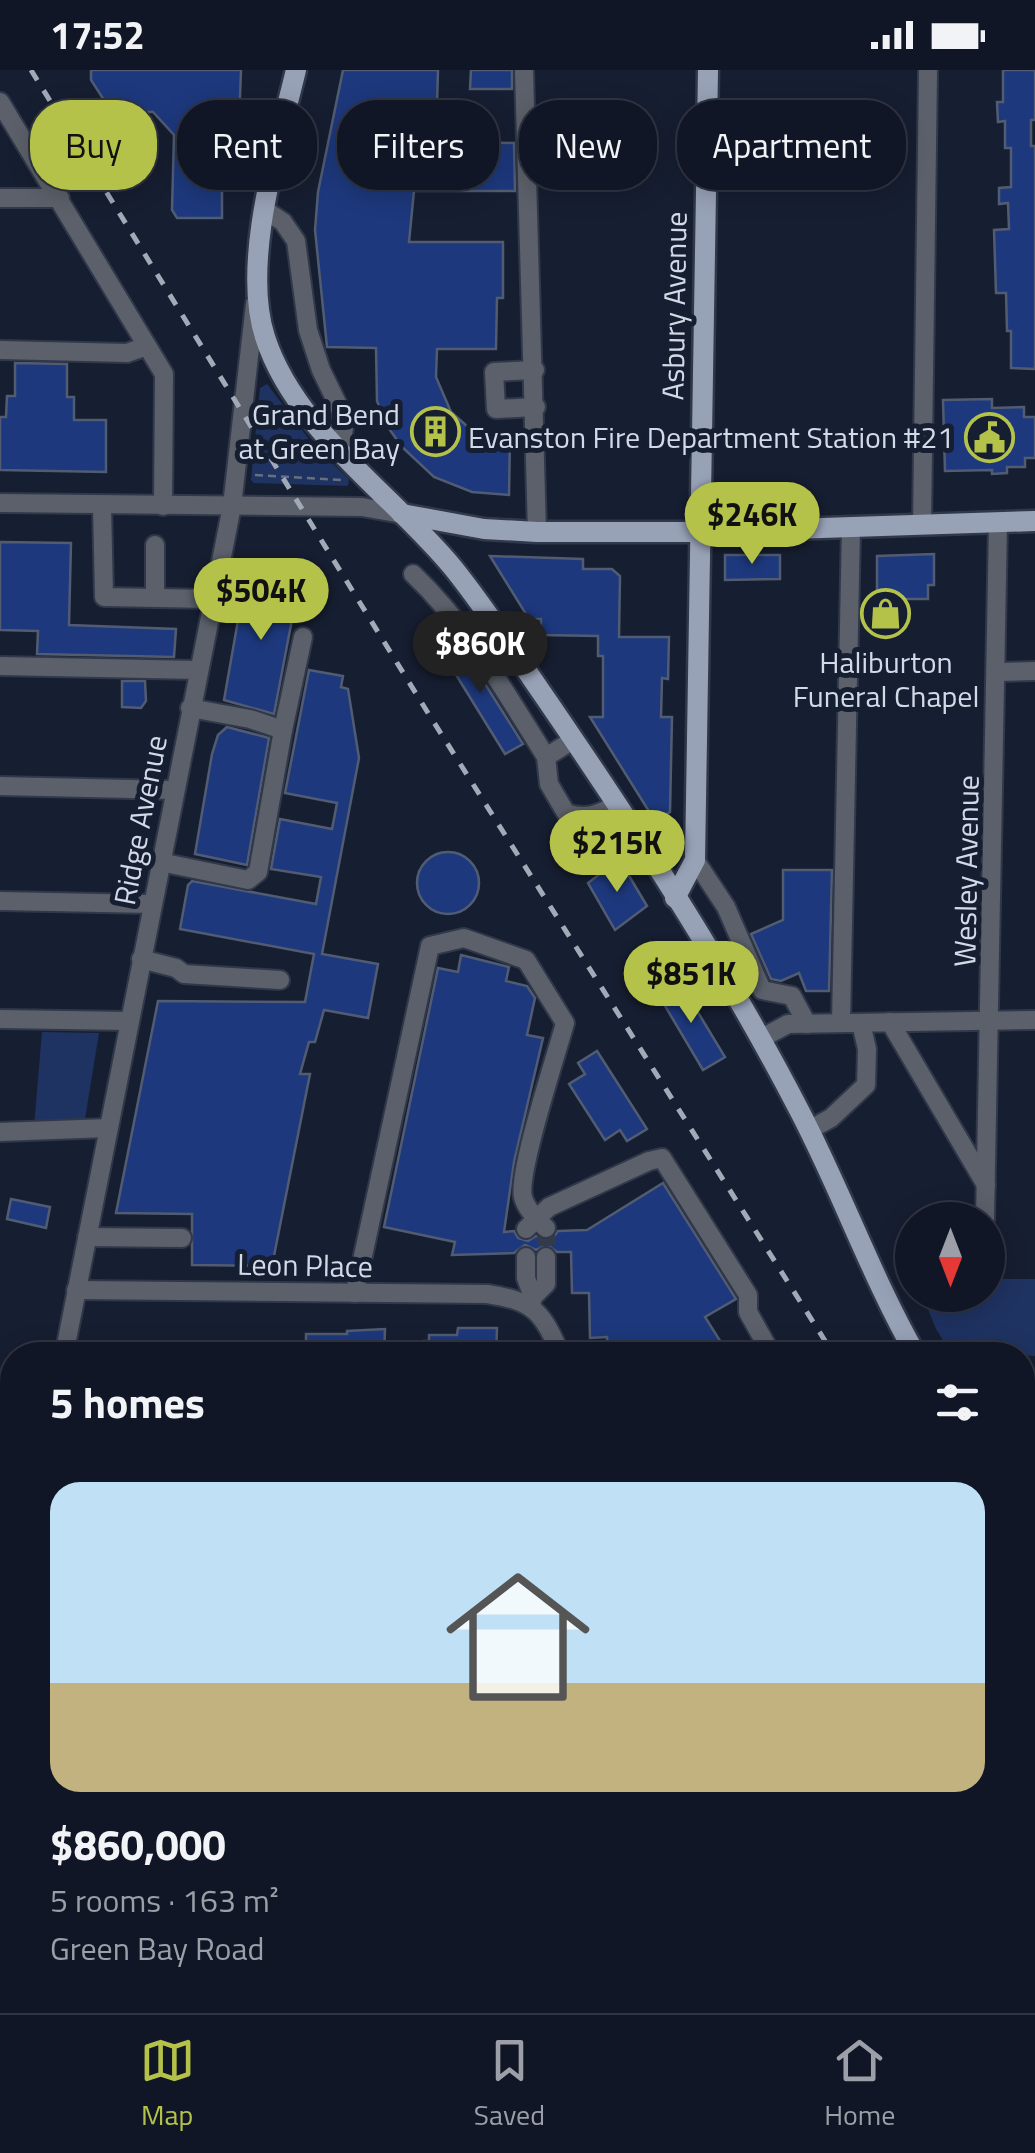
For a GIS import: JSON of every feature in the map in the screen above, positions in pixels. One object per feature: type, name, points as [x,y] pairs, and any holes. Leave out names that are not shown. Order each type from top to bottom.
[{"type":"main road","points":[[296,70],[265,210],[256,294],[264,335],[279,372],[340,450],[454,568],[615,805],[760,1039],[809,1130],[910,1342]]},
{"type":"main road","name":"Asbury Avenue","points":[[675,898],[695,860],[708,70]]},
{"type":"main road","points":[[402,514],[484,530],[537,532],[700,532],[1035,522]]},
{"type":"street","points":[[524,70],[537,532]]},
{"type":"street","points":[[922,525],[928,70]]},
{"type":"street","points":[[0,102],[164,374],[162,506]]},
{"type":"street","points":[[0,198],[60,198]]},
{"type":"street","points":[[265,210],[283,222],[296,241],[301,294],[312,341],[341,411],[344,428],[340,450]]},
{"type":"street","name":"Ridge Avenue","points":[[66,1342],[232,506],[256,294]]},
{"type":"street","points":[[0,350],[127,353],[147,346]]},
{"type":"street","points":[[535,370],[494,372],[496,408],[536,406]]},
{"type":"street","points":[[0,502],[362,506],[402,514]]},
{"type":"street","points":[[102,504],[104,597],[211,600]]},
{"type":"street","name":"Wesley Avenue","points":[[986,1202],[998,522]]},
{"type":"street","points":[[841,1023],[851,528]]},
{"type":"street","points":[[155,546],[155,598]]},
{"type":"street","points":[[413,574],[444,603],[493,673],[546,757],[549,784],[566,813],[582,818],[601,814],[615,805]]},
{"type":"street","points":[[160,862],[248,880],[258,872],[303,636]]},
{"type":"street","points":[[493,673],[519,660]]},
{"type":"street","points":[[0,666],[197,670]]},
{"type":"street","points":[[998,672],[1035,672]]},
{"type":"street","points":[[190,708],[250,719],[283,730]]},
{"type":"street","points":[[546,757],[572,740]]},
{"type":"street","points":[[0,786],[174,790]]},
{"type":"street","points":[[695,860],[726,907],[762,990]]},
{"type":"street","points":[[0,902],[152,904]]},
{"type":"street","points":[[355,1293],[430,946],[464,938],[526,960],[565,1023],[532,1139],[522,1195],[536,1225],[549,1207],[662,1158],[748,1295],[748,1312],[765,1342]]},
{"type":"street","points":[[710,957],[740,940]]},
{"type":"street","points":[[141,959],[176,968],[184,974],[280,980]]},
{"type":"street","points":[[737,1001],[762,990],[792,996],[807,1024]]},
{"type":"street","points":[[0,1019],[129,1021]]},
{"type":"street","points":[[760,1039],[788,1024],[1035,1020]]},
{"type":"street","points":[[890,1022],[986,1185]]},
{"type":"street","points":[[809,1130],[831,1118],[866,1085],[867,1049],[861,1023]]},
{"type":"street","points":[[0,1132],[108,1128]]},
{"type":"street","points":[[87,1237],[182,1238]]},
{"type":"street","points":[[526,1258],[532,1302],[555,1342]]},
{"type":"street","points":[[532,1302],[546,1284],[546,1258]]},
{"type":"street","name":"Leon Place","points":[[76,1290],[486,1294],[532,1302]]},
{"type":"path","points":[[251,474],[348,480]]},
{"type":"shaded area","points":[[267,384],[315,447],[349,479],[348,486],[251,480],[260,388]]},
{"type":"shaded area","points":[[42,1032],[99,1033],[84,1125],[34,1127]]},
{"type":"shaded area","points":[[1005,1279],[1035,1279],[1035,1342],[944,1342],[929,1312],[1005,1312]]},
{"type":"building","points":[[91,70],[241,70],[240,100],[177,100],[177,190],[222,190],[222,218],[177,218],[172,210],[174,135],[157,116],[157,100],[104,100],[91,80]]},
{"type":"building","points":[[343,70],[438,70],[437,100],[337,100],[337,190],[499,190],[499,143],[514,143],[515,191],[414,191],[409,242],[503,242],[503,298],[497,298],[496,349],[437,349],[436,377],[451,412],[468,427],[510,437],[509,495],[472,492],[434,477],[402,447],[387,426],[377,401],[376,348],[327,347],[315,230],[318,192]]},
{"type":"building","points":[[471,70],[512,70],[512,89],[470,89]]},
{"type":"building","points":[[1003,70],[1035,70],[1031,146],[1035,146],[1035,369],[1011,368],[1006,293],[996,293],[994,230],[1009,229],[1008,203],[999,204],[999,188],[1011,187],[1011,148],[1005,148],[1005,121],[998,122],[997,102],[1003,102]]},
{"type":"building","points":[[15,363],[67,364],[67,397],[74,397],[74,420],[106,420],[106,472],[0,470],[0,417],[6,417],[7,396],[15,396]]},
{"type":"building","name":"Evanston Fire Department Station #21","points":[[992,399],[992,408],[1024,407],[1024,417],[1035,417],[1035,458],[1025,458],[1025,467],[1007,467],[1007,473],[945,471],[943,400]]},
{"type":"building","points":[[0,542],[71,543],[69,625],[176,629],[174,657],[37,654],[38,631],[0,630]]},
{"type":"building","points":[[934,554],[934,585],[928,585],[928,599],[894,599],[894,635],[877,635],[877,556]]},
{"type":"building","points":[[725,555],[780,555],[780,579],[725,580]]},
{"type":"building","points":[[490,556],[583,559],[583,569],[612,569],[620,576],[619,637],[669,637],[668,679],[662,678],[661,717],[672,717],[670,812],[655,821],[590,717],[603,717],[603,656],[598,656],[598,636],[541,635],[541,619],[529,619]]},
{"type":"building","points":[[250,571],[273,571],[270,584],[298,588],[274,714],[224,700]]},
{"type":"building","points":[[450,635],[523,744],[505,754],[437,644]]},
{"type":"building","points":[[309,670],[343,676],[341,687],[348,689],[359,758],[322,954],[378,964],[368,1018],[324,1010],[315,1042],[309,1042],[300,1074],[310,1074],[272,1266],[192,1265],[192,1214],[116,1213],[158,1001],[305,1002],[314,954],[180,929],[192,881],[316,904],[321,877],[271,869],[280,819],[332,829],[337,803],[285,793]]},
{"type":"building","points":[[122,681],[145,681],[146,701],[141,708],[122,707]]},
{"type":"building","points":[[227,727],[269,738],[247,865],[195,854],[212,754],[218,735]]},
{"type":"building","points":[[448,852],[470,861],[479,883],[470,905],[448,914],[426,905],[417,883],[426,861]]},
{"type":"building","points":[[619,859],[647,906],[615,930],[588,883]]},
{"type":"building","points":[[783,870],[832,870],[829,991],[806,991],[799,973],[781,981],[771,979],[751,934],[783,920]]},
{"type":"building","points":[[461,955],[509,967],[506,981],[527,986],[535,998],[527,1035],[543,1038],[514,1162],[504,1232],[514,1231],[518,1238],[528,1241],[536,1236],[551,1240],[558,1231],[587,1230],[663,1183],[736,1299],[705,1317],[721,1342],[607,1342],[607,1337],[590,1338],[589,1293],[572,1293],[571,1252],[557,1252],[547,1245],[536,1250],[525,1245],[514,1253],[452,1255],[455,1242],[384,1227],[438,968],[458,972]]},
{"type":"building","points":[[679,981],[725,1057],[703,1070],[658,994]]},
{"type":"building","points":[[597,1051],[647,1129],[627,1141],[620,1130],[605,1140],[569,1084],[585,1074],[578,1063]]},
{"type":"building","points":[[11,1199],[50,1207],[46,1228],[7,1219]]},
{"type":"building","points":[[458,1328],[497,1328],[496,1342],[424,1342],[429,1341],[429,1335],[457,1335]]},
{"type":"building","points":[[385,1329],[384,1342],[306,1342],[306,1334]]},
{"type":"tunnel","points":[[546,1228],[546,1257]]},
{"type":"railway","points":[[31,70],[428,713],[826,1342]]},
{"type":"place","name":"Grand Bend at Green Bay","points":[[435,431]]},
{"type":"place","name":"Evanston Fire Department Station #21","points":[[989,437]]},
{"type":"place","name":"Haliburton Funeral Chapel","points":[[886,613]]}]
